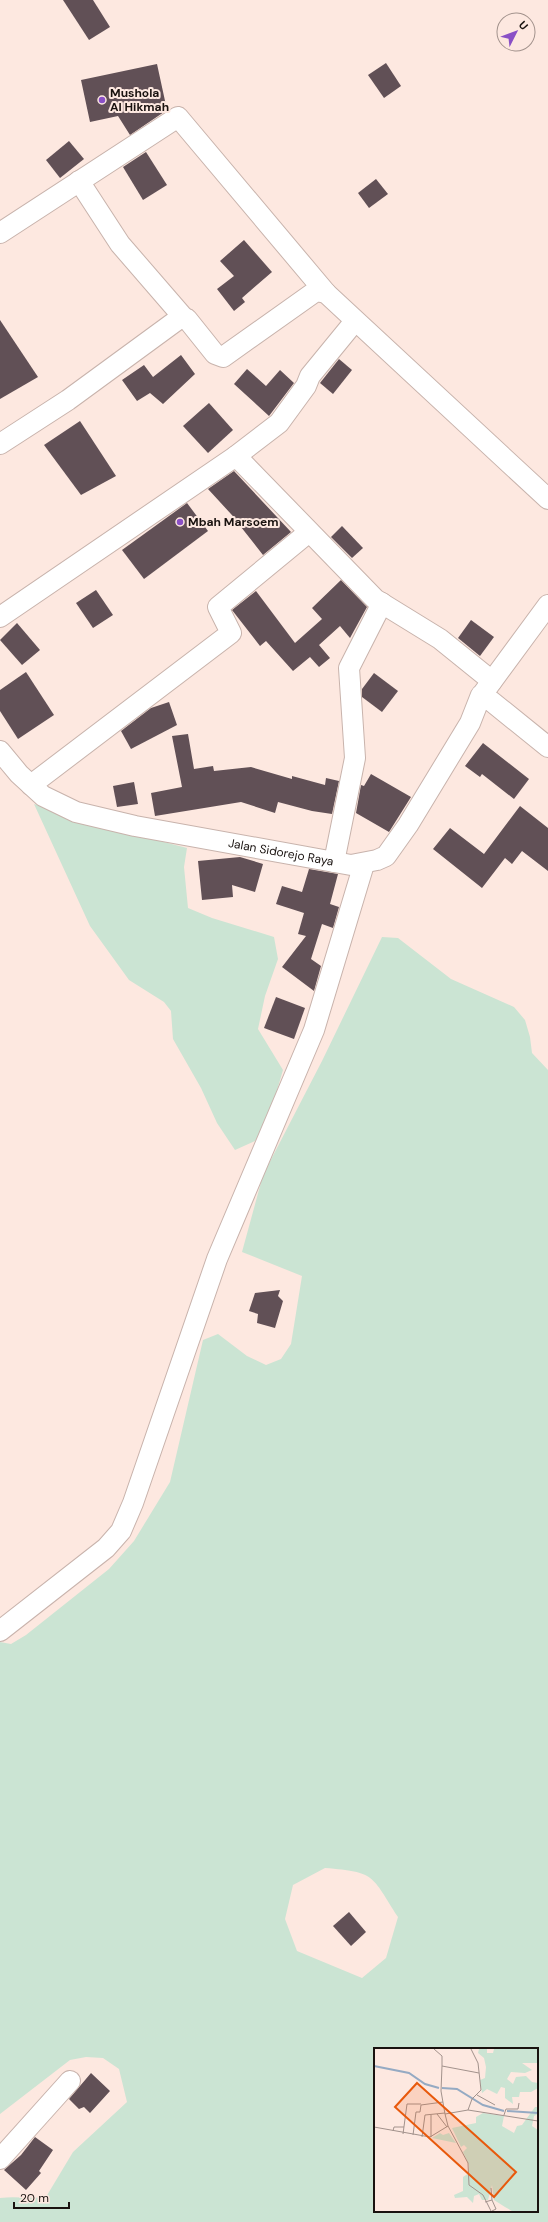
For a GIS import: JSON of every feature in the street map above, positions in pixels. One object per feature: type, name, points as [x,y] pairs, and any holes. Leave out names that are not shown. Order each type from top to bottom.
[{"type":"street","points":[[0,233],[178,117],[326,293],[548,498]]},
{"type":"street","points":[[79,182],[120,244],[184,318],[187,319],[215,354],[223,356],[306,296],[316,291],[326,293]]},
{"type":"street","points":[[0,444],[68,400],[173,322],[184,318]]},
{"type":"street","points":[[0,617],[236,456],[279,423],[306,386],[310,376],[355,321]]},
{"type":"street","points":[[236,456],[375,599],[440,639],[492,697],[548,746]]},
{"type":"street","points":[[31,785],[231,633],[218,607],[309,532]]},
{"type":"street","points":[[334,862],[355,758],[348,668],[382,603]]},
{"type":"street","name":"Jalan Sidorejo Raya","points":[[0,751],[43,796],[76,812],[135,826],[334,862],[351,865],[364,864],[386,856],[408,825],[470,723],[492,697],[548,606]]},
{"type":"street","points":[[0,1631],[49,1591],[92,1561],[121,1531],[134,1503],[218,1259],[314,1030],[364,864]]},
{"type":"street","points":[[0,2159],[70,2081]]},
{"type":"green space","points":[[34,804],[110,828],[187,848],[184,867],[188,908],[212,918],[274,937],[278,959],[265,996],[258,1029],[283,1070],[270,1114],[255,1141],[235,1150],[217,1123],[201,1088],[173,1039],[171,1011],[164,1002],[129,980],[90,926]]},
{"type":"green space","points":[[382,937],[398,938],[451,979],[514,1007],[525,1020],[530,1037],[532,1053],[548,1070],[548,2222],[0,2222],[0,2198],[46,2197],[73,2152],[127,2102],[119,2069],[103,2058],[86,2057],[70,2060],[0,2114],[0,1642],[11,1644],[26,1635],[109,1569],[134,1541],[170,1482],[203,1340],[218,1334],[247,1356],[266,1365],[281,1359],[291,1344],[302,1276],[242,1252],[263,1175],[322,1061]],"holes":[[[325,1868],[354,1871],[370,1878],[382,1892],[398,1917],[386,1958],[362,1978],[297,1951],[285,1919],[293,1885]]]},
{"type":"building","points":[[63,0],[93,0],[110,27],[89,40]]},
{"type":"building","points":[[386,63],[401,86],[384,98],[368,75]]},
{"type":"building","points":[[157,64],[167,110],[130,135],[118,116],[90,122],[81,80]]},
{"type":"building","points":[[69,141],[84,159],[60,178],[46,160]]},
{"type":"building","points":[[146,152],[167,185],[143,200],[123,167]]},
{"type":"building","points":[[376,179],[388,194],[369,208],[358,193]]},
{"type":"building","points":[[244,240],[272,272],[242,298],[245,302],[234,311],[217,289],[234,276],[220,261]]},
{"type":"building","points":[[0,320],[38,377],[0,399]]},
{"type":"building","points":[[181,355],[195,374],[163,404],[150,393],[137,401],[122,380],[144,365],[153,377]]},
{"type":"building","points":[[339,359],[352,370],[333,394],[320,383]]},
{"type":"building","points":[[247,369],[266,386],[280,370],[294,383],[269,416],[234,384]]},
{"type":"building","points":[[209,403],[233,430],[208,453],[183,426]]},
{"type":"building","points":[[80,421],[116,476],[81,495],[44,445]]},
{"type":"building","points":[[234,471],[291,532],[263,555],[241,527],[242,526],[208,489]]},
{"type":"building","points":[[187,503],[208,531],[144,579],[122,550]]},
{"type":"building","points":[[342,526],[363,548],[352,558],[331,537]]},
{"type":"building","points":[[341,580],[367,607],[350,638],[340,626],[319,645],[330,658],[319,667],[310,657],[293,671],[266,641],[260,646],[232,610],[256,591],[295,643],[322,619],[312,608]]},
{"type":"building","points":[[96,590],[113,615],[93,628],[76,603]]},
{"type":"building","points":[[471,620],[494,637],[480,656],[458,638]]},
{"type":"building","points":[[17,623],[40,650],[22,665],[0,640]]},
{"type":"building","points":[[26,672],[54,715],[18,739],[0,711],[0,690]]},
{"type":"building","points":[[374,673],[398,691],[382,712],[362,697],[362,689]]},
{"type":"building","points":[[169,702],[177,725],[131,749],[121,731],[151,708]]},
{"type":"building","points":[[188,734],[194,769],[213,766],[214,771],[251,767],[292,779],[292,776],[325,785],[326,778],[339,781],[332,814],[312,811],[278,802],[275,813],[241,802],[155,816],[151,793],[182,787],[172,736]]},
{"type":"building","points":[[483,743],[529,779],[514,799],[482,774],[480,777],[465,766]]},
{"type":"building","points":[[371,774],[411,797],[389,832],[356,813],[361,785],[364,786]]},
{"type":"building","points":[[134,782],[138,804],[117,807],[113,786]]},
{"type":"building","points":[[520,806],[548,828],[548,871],[522,851],[512,864],[505,858],[482,888],[433,849],[450,828],[484,854]]},
{"type":"building","points":[[240,857],[263,864],[255,892],[232,885],[233,897],[202,900],[198,861]]},
{"type":"building","points":[[309,869],[338,874],[330,904],[339,907],[333,928],[322,924],[311,959],[321,966],[314,991],[282,967],[306,936],[298,934],[304,913],[276,904],[282,886],[302,892]]},
{"type":"building","points":[[276,997],[305,1008],[294,1039],[264,1028]]},
{"type":"building","points":[[280,1290],[278,1296],[283,1301],[275,1328],[257,1323],[258,1314],[249,1311],[255,1293]]},
{"type":"building","points":[[349,1912],[366,1932],[351,1946],[333,1926]]},
{"type":"building","points":[[91,2073],[110,2091],[90,2113],[84,2107],[79,2109],[69,2099]]},
{"type":"building","points":[[35,2137],[53,2150],[39,2171],[41,2173],[26,2190],[4,2170],[21,2155]]},
{"type":"place","name":"Mushola Al Hikmah","points":[[102,100]]},
{"type":"place","name":"Mbah Marsoem","points":[[180,522]]}]
